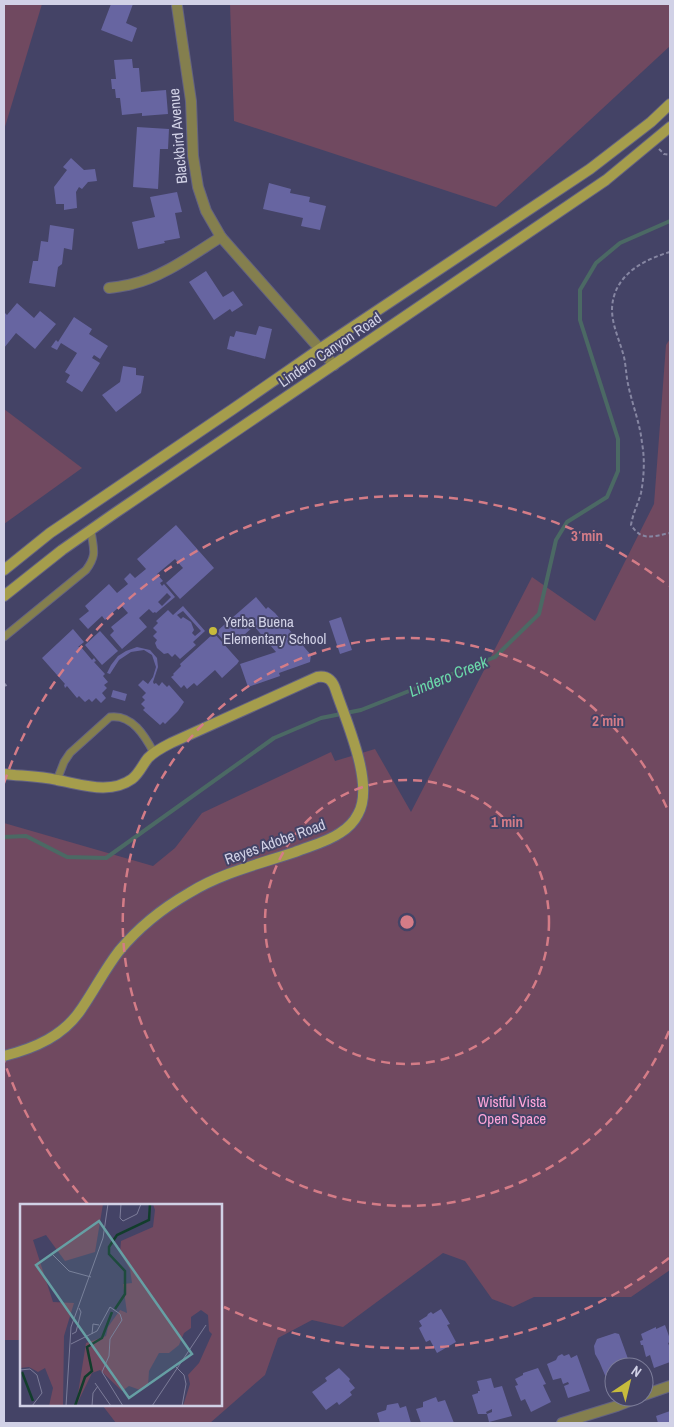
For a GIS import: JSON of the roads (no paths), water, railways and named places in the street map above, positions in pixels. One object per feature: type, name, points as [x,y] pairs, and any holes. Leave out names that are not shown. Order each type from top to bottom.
[{"type":"main road","name":"Lindero Canyon Road","points":[[4,570],[50,533],[321,348],[590,169],[651,122],[670,104]]},
{"type":"main road","name":"Lindero Canyon Road","points":[[4,596],[62,550],[606,180],[670,126]]},
{"type":"main road","name":"Reyes Adobe Road","points":[[4,774],[57,780],[79,786],[120,786],[133,779],[154,753],[171,743],[317,677],[328,678],[334,684],[363,777],[364,798],[352,824],[340,834],[228,874],[190,892],[168,906],[141,928],[120,950],[101,976],[82,1009],[69,1024],[38,1046],[4,1056]]},
{"type":"street","name":"Blackbird Avenue","points":[[177,6],[191,102],[193,156],[198,187],[206,211],[222,237],[334,365]]},
{"type":"street","points":[[109,288],[132,284],[150,277],[173,266],[222,237]]},
{"type":"street","points":[[654,1392],[670,1386]]},
{"type":"street","points":[[562,1423],[614,1407]]},
{"type":"lane","points":[[4,637],[86,570],[94,555],[91,530]]},
{"type":"lane","points":[[57,780],[64,762],[70,753],[110,717],[125,718],[129,721],[146,738],[154,753]]},
{"type":"waterway","name":"Lindero Creek","points":[[4,837],[26,836],[67,857],[106,858],[274,738],[321,718],[361,710],[495,657],[539,614],[556,540],[567,522],[607,497],[618,471],[618,439],[580,320],[580,290],[596,263],[620,243],[670,221]]},
{"type":"place","name":"Yerba Buena Elementary School","points":[[213,631]]},
{"type":"park label","name":"Wistful Vista Open Space","points":[[512,1110]]}]
